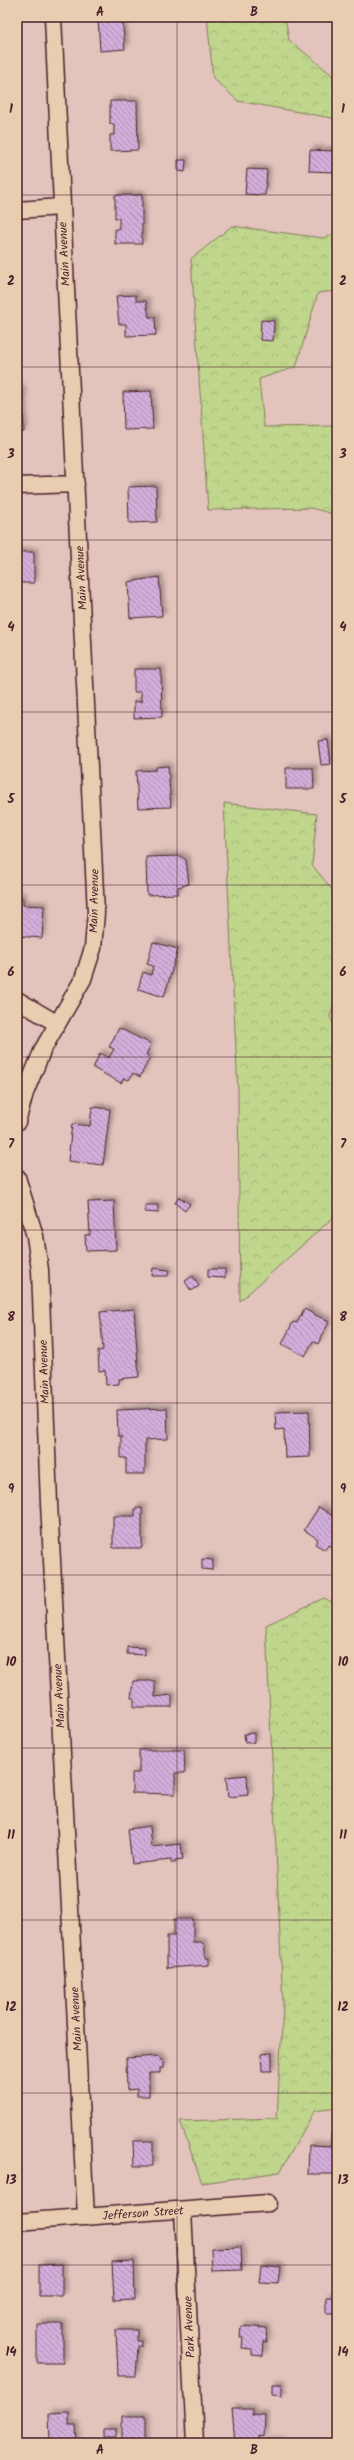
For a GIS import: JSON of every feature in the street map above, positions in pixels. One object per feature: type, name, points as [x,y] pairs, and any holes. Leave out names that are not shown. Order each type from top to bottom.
[{"type":"street","name":"Main Avenue","points":[[17,1122],[32,1073],[56,1022],[83,978],[93,948],[96,913],[53,17]]},
{"type":"street","points":[[17,210],[61,208]]},
{"type":"street","points":[[17,486],[76,484]]},
{"type":"street","points":[[17,1000],[56,1022]]},
{"type":"street","name":"Main Avenue","points":[[17,1177],[35,1236],[40,1270],[49,1503],[86,2217]]},
{"type":"street","name":"Jefferson Street","points":[[17,2222],[268,2204]]},
{"type":"street","name":"Park Avenue","points":[[183,2211],[195,2443]]},
{"type":"green space","points":[[207,17],[285,17],[289,40],[337,79],[337,119],[238,101],[213,78]]},
{"type":"green space","points":[[232,226],[323,238],[337,233],[337,291],[318,293],[296,367],[259,379],[264,427],[337,426],[337,515],[311,508],[208,510],[191,259]]},
{"type":"green space","points":[[224,803],[317,814],[312,865],[337,896],[337,992],[330,1017],[337,1029],[337,1214],[240,1301],[238,1092]]},
{"type":"green space","points":[[324,1598],[337,1605],[337,2107],[315,2110],[280,2172],[202,2183],[180,2121],[277,2118],[283,2005],[266,1625]]},
{"type":"building","points":[[98,17],[122,17],[125,49],[100,51]]},
{"type":"building","points":[[110,101],[137,101],[138,150],[110,151],[110,135],[114,135],[114,124],[110,124]]},
{"type":"building","points":[[310,150],[335,151],[334,172],[309,171]]},
{"type":"building","points":[[178,160],[186,160],[185,172],[178,171]]},
{"type":"building","points":[[247,169],[267,170],[265,195],[245,194]]},
{"type":"building","points":[[115,195],[142,195],[142,244],[115,244],[115,229],[119,229],[119,218],[115,218]]},
{"type":"building","points":[[136,295],[136,301],[146,301],[149,317],[155,317],[156,335],[126,336],[126,324],[119,324],[116,296]]},
{"type":"building","points":[[261,320],[274,321],[273,341],[260,340]]},
{"type":"building","points":[[17,386],[22,391],[24,432],[17,432]]},
{"type":"building","points":[[151,391],[153,429],[124,430],[123,392]]},
{"type":"building","points":[[156,486],[157,522],[129,523],[128,487]]},
{"type":"building","points":[[17,552],[34,552],[34,583],[17,583]]},
{"type":"building","points":[[159,577],[162,616],[130,618],[128,582]]},
{"type":"building","points":[[134,669],[161,669],[162,717],[134,718],[134,701],[141,702],[141,692],[134,692]]},
{"type":"building","points":[[328,740],[331,764],[321,765],[318,741]]},
{"type":"building","points":[[168,766],[171,807],[138,808],[136,771],[156,770],[156,767]]},
{"type":"building","points":[[286,768],[313,768],[314,789],[286,789]]},
{"type":"building","points":[[180,856],[186,860],[189,884],[178,887],[178,894],[147,895],[146,857]]},
{"type":"building","points":[[17,894],[23,899],[23,905],[44,906],[42,938],[17,936]]},
{"type":"building","points":[[153,942],[178,949],[164,997],[138,989],[143,972],[151,975],[153,966],[147,964]]},
{"type":"building","points":[[119,1028],[151,1044],[146,1055],[150,1057],[140,1077],[133,1073],[129,1080],[124,1078],[121,1083],[93,1068],[100,1053],[109,1058],[114,1049],[109,1047]]},
{"type":"building","points":[[92,1107],[110,1109],[103,1165],[68,1161],[72,1124],[90,1126]]},
{"type":"building","points":[[179,1197],[190,1204],[185,1211],[175,1203]]},
{"type":"building","points":[[114,1201],[116,1250],[86,1251],[85,1235],[90,1235],[88,1202]]},
{"type":"building","points":[[145,1205],[158,1205],[158,1213],[145,1212]]},
{"type":"building","points":[[153,1268],[169,1270],[168,1276],[152,1276]]},
{"type":"building","points":[[208,1269],[225,1269],[225,1278],[208,1277]]},
{"type":"building","points":[[193,1276],[199,1286],[191,1291],[185,1281]]},
{"type":"building","points":[[134,1309],[139,1377],[119,1379],[119,1384],[106,1385],[105,1370],[99,1371],[98,1351],[103,1350],[100,1312]]},
{"type":"building","points":[[304,1309],[329,1322],[318,1344],[313,1341],[305,1356],[282,1344],[293,1322],[297,1323]]},
{"type":"building","points":[[167,1408],[168,1439],[145,1440],[145,1474],[126,1474],[126,1458],[121,1458],[121,1436],[118,1436],[117,1410]]},
{"type":"building","points":[[309,1411],[310,1457],[285,1458],[284,1429],[276,1430],[275,1412]]},
{"type":"building","points":[[319,1507],[337,1519],[337,1550],[328,1545],[325,1550],[315,1544],[318,1539],[304,1530]]},
{"type":"building","points":[[135,1508],[142,1508],[142,1548],[113,1548],[113,1516],[135,1516]]},
{"type":"building","points":[[202,1559],[213,1560],[212,1570],[202,1569]]},
{"type":"building","points":[[127,1647],[145,1648],[145,1655],[127,1654]]},
{"type":"building","points":[[133,1681],[155,1681],[155,1697],[172,1695],[172,1707],[134,1707],[134,1698],[131,1698]]},
{"type":"building","points":[[254,1733],[254,1742],[245,1743],[244,1734]]},
{"type":"building","points":[[139,1750],[184,1750],[185,1773],[175,1773],[175,1794],[132,1793],[132,1773],[139,1773]]},
{"type":"building","points":[[247,1775],[248,1795],[228,1797],[226,1777]]},
{"type":"building","points":[[150,1826],[152,1847],[181,1844],[183,1859],[175,1860],[175,1863],[171,1863],[171,1860],[132,1864],[128,1829]]},
{"type":"building","points":[[174,1919],[193,1919],[193,1942],[201,1942],[205,1946],[205,1958],[209,1958],[209,1965],[167,1968],[167,1936],[174,1936]]},
{"type":"building","points":[[272,2053],[272,2071],[262,2071],[261,2054]]},
{"type":"building","points":[[160,2056],[160,2059],[163,2059],[163,2068],[160,2068],[160,2073],[149,2073],[149,2096],[137,2096],[137,2089],[127,2090],[126,2058]]},
{"type":"building","points":[[331,2135],[337,2135],[337,2174],[308,2174],[309,2145],[331,2146]]},
{"type":"building","points":[[133,2141],[153,2141],[153,2166],[134,2166]]},
{"type":"building","points":[[241,2247],[242,2270],[212,2271],[211,2248]]},
{"type":"building","points":[[134,2261],[135,2299],[114,2300],[112,2262]]},
{"type":"building","points":[[62,2264],[62,2296],[39,2296],[39,2265]]},
{"type":"building","points":[[261,2265],[280,2267],[278,2283],[259,2282]]},
{"type":"building","points":[[326,2297],[337,2297],[337,2313],[326,2313]]},
{"type":"building","points":[[37,2324],[63,2324],[63,2363],[37,2363]]},
{"type":"building","points":[[241,2326],[266,2328],[267,2342],[264,2341],[263,2356],[252,2355],[252,2349],[242,2348],[243,2338],[240,2338]]},
{"type":"building","points":[[116,2330],[137,2330],[137,2341],[141,2341],[141,2347],[138,2347],[136,2376],[118,2376]]},
{"type":"building","points":[[272,2384],[282,2384],[282,2396],[272,2395]]},
{"type":"building","points":[[232,2409],[253,2409],[253,2415],[265,2416],[264,2436],[258,2435],[258,2443],[235,2443]]},
{"type":"building","points":[[69,2412],[69,2425],[76,2425],[77,2443],[50,2443],[49,2413]]},
{"type":"building","points":[[122,2416],[145,2416],[145,2443],[122,2443]]},
{"type":"building","points":[[103,2429],[116,2429],[116,2437],[103,2437]]},
{"type":"building","points":[[262,2441],[282,2441],[281,2443],[262,2443]]}]
